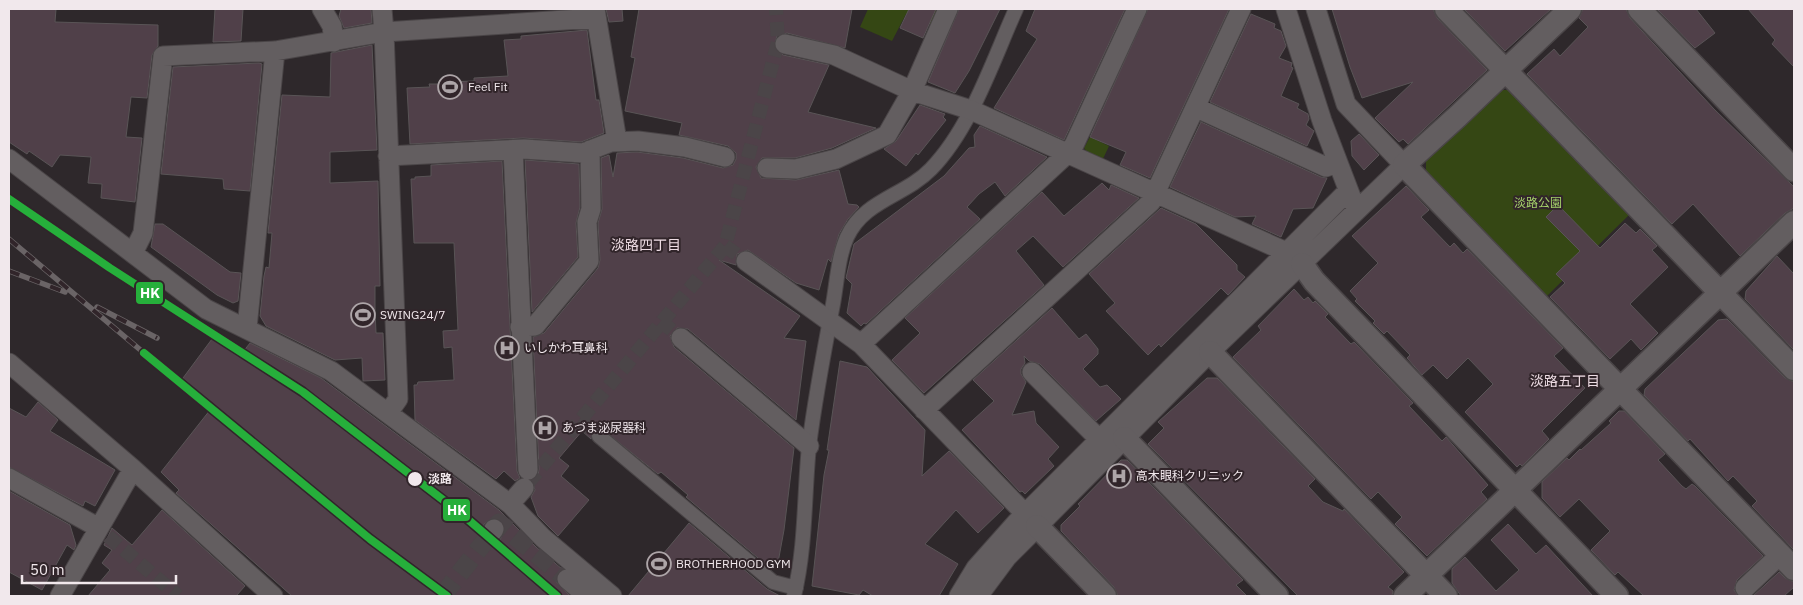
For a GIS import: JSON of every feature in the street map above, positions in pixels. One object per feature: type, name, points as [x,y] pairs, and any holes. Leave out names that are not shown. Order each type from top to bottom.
[{"type":"street","points":[[322,9],[332,26],[334,42]]},
{"type":"street","points":[[382,9],[398,399],[388,413]]},
{"type":"street","points":[[767,168],[796,169],[836,159],[887,135],[912,91],[948,9]]},
{"type":"street","points":[[599,436],[773,582],[795,592],[805,529],[809,446],[830,320],[847,237],[858,220],[876,203],[930,170],[965,122],[1016,9]]},
{"type":"street","points":[[861,344],[1068,153],[1074,145],[1137,9]]},
{"type":"street","points":[[924,410],[1151,202],[1197,108],[1241,9]]},
{"type":"street","points":[[1286,9],[1337,163],[1358,210]]},
{"type":"street","points":[[1316,9],[1346,104],[1787,562],[1745,588]]},
{"type":"street","points":[[1446,9],[1794,369]]},
{"type":"street","points":[[978,596],[1007,558],[1031,520],[1099,439],[1294,258],[1358,210],[1570,9]]},
{"type":"street","points":[[1639,9],[1794,170]]},
{"type":"street","points":[[133,253],[143,233],[163,56],[276,51],[384,32],[596,13],[617,141]]},
{"type":"street","points":[[784,44],[834,55],[912,91],[971,110],[1294,258],[1617,596]]},
{"type":"street","points":[[246,328],[276,51]]},
{"type":"street","points":[[1197,108],[1326,167],[1337,163]]},
{"type":"street","points":[[388,156],[513,150],[583,153],[617,141],[685,147],[726,156]]},
{"type":"street","points":[[513,150],[528,470]]},
{"type":"street","points":[[520,327],[535,326],[589,261],[586,222],[591,209],[590,150]]},
{"type":"street","points":[[9,159],[206,308],[331,371],[510,504],[543,538],[612,596]]},
{"type":"street","points":[[959,596],[976,568],[1124,438],[1210,352],[1294,258],[1348,191]]},
{"type":"street","points":[[1405,596],[1794,222]]},
{"type":"street","points":[[746,261],[861,344],[1104,596]]},
{"type":"street","points":[[681,338],[809,446]]},
{"type":"street","points":[[1210,352],[1446,596]]},
{"type":"street","points":[[9,363],[133,469],[273,596]]},
{"type":"street","points":[[1032,372],[1099,439]]},
{"type":"street","points":[[1124,438],[1277,596]]},
{"type":"street","points":[[60,596],[103,532],[133,469]]},
{"type":"street","points":[[9,478],[103,532]]},
{"type":"street","points":[[510,504],[524,488]]},
{"type":"street","points":[[568,580],[587,596]]},
{"type":"green space","points":[[868,9],[944,9],[936,27],[906,14],[892,41],[860,27]]},
{"type":"green space","name":"淡路公園","points":[[1500,90],[1512,90],[1631,213],[1546,297],[1426,173],[1426,160]]},
{"type":"green space","points":[[1090,137],[1109,146],[1102,161],[1089,155],[1084,148]]},
{"type":"building","points":[[9,9],[56,9],[55,22],[158,25],[158,46],[152,55],[147,98],[131,97],[126,137],[142,138],[135,202],[101,198],[102,184],[88,183],[91,157],[60,155],[52,167],[29,151],[27,154],[9,142]]},
{"type":"building","points":[[215,9],[243,9],[241,41],[213,42]]},
{"type":"building","points":[[341,9],[371,9],[372,23],[344,28],[339,16]]},
{"type":"building","points":[[606,9],[622,9],[623,21],[609,22]]},
{"type":"building","points":[[639,9],[852,9],[845,48],[787,33],[777,36],[774,47],[783,55],[829,65],[808,112],[876,128],[832,148],[795,158],[762,158],[756,167],[761,178],[796,180],[839,170],[848,204],[859,207],[848,219],[839,234],[831,262],[828,259],[819,290],[796,283],[748,250],[737,254],[736,265],[719,260],[800,316],[784,338],[806,341],[796,420],[688,329],[677,328],[670,336],[674,347],[794,448],[784,530],[777,568],[771,569],[686,497],[688,495],[661,472],[658,474],[601,428],[593,430],[591,439],[582,431],[559,458],[569,466],[561,476],[589,500],[558,536],[538,516],[531,497],[535,490],[532,480],[538,476],[539,469],[533,337],[544,333],[598,268],[600,260],[598,223],[602,209],[601,158],[609,155],[613,177],[617,153],[637,152],[683,158],[723,168],[733,165],[736,159],[736,153],[728,146],[679,135],[682,123],[625,111],[635,58],[631,57]]},
{"type":"building","points":[[909,9],[936,9],[923,38],[900,28]]},
{"type":"building","points":[[959,9],[1000,9],[969,71],[955,93],[928,82]]},
{"type":"building","points":[[1035,9],[1125,9],[1064,140],[994,108],[1037,39],[1026,31]]},
{"type":"building","points":[[1148,9],[1229,9],[1150,178],[1120,165],[1126,152],[1090,137]]},
{"type":"building","points":[[1332,9],[1433,9],[1437,18],[1487,70],[1408,144],[1403,139],[1399,142],[1375,118],[1413,82],[1362,98]]},
{"type":"building","points":[[1464,9],[1551,9],[1505,51]]},
{"type":"building","points":[[1583,9],[1626,9],[1630,18],[1714,109],[1794,187],[1794,208],[1785,213],[1740,256],[1693,204],[1672,224],[1527,74],[1554,49],[1560,56],[1588,27],[1579,18]]},
{"type":"building","points":[[1657,9],[1696,9],[1715,33],[1695,48]]},
{"type":"building","points":[[1748,9],[1794,9],[1794,67],[1772,44],[1775,40]]},
{"type":"building","points":[[1251,14],[1275,24],[1274,28],[1281,31],[1286,46],[1279,58],[1292,63],[1291,67],[1293,68],[1281,96],[1299,104],[1297,108],[1308,114],[1309,119],[1306,125],[1314,131],[1307,146],[1210,102]]},
{"type":"building","points":[[587,30],[596,100],[599,100],[604,133],[581,142],[523,138],[410,144],[407,88],[430,87],[429,84],[447,84],[446,82],[474,81],[474,78],[508,76],[504,40],[521,39],[521,36]]},
{"type":"building","points":[[372,45],[377,150],[330,152],[330,183],[378,181],[380,286],[375,286],[375,309],[376,333],[383,333],[385,380],[363,381],[362,358],[335,360],[266,326],[260,316],[264,276],[266,267],[269,268],[272,233],[268,233],[282,95],[330,97],[331,53]]},
{"type":"building","points":[[262,64],[250,191],[224,189],[223,179],[161,174],[173,67]]},
{"type":"building","points":[[920,105],[945,114],[943,117],[946,120],[918,155],[916,153],[906,166],[884,149],[896,141]]},
{"type":"building","points":[[1201,122],[1321,177],[1327,178],[1313,208],[1293,209],[1281,237],[1252,224],[1256,216],[1235,217],[1170,187]]},
{"type":"building","points":[[980,126],[1047,157],[1005,196],[995,182],[979,194],[967,207],[980,219],[866,324],[864,323],[861,326],[847,313],[852,284],[846,278],[854,244],[944,176],[969,148],[975,147],[974,135]]},
{"type":"building","points":[[1359,134],[1379,155],[1364,170],[1352,156],[1351,141]]},
{"type":"building","points":[[525,160],[579,164],[580,207],[576,223],[578,257],[532,312]]},
{"type":"building","points":[[502,161],[517,471],[520,478],[515,481],[504,471],[496,479],[415,420],[414,385],[417,385],[418,382],[454,380],[452,347],[444,348],[443,331],[458,330],[454,243],[414,243],[411,179],[431,176],[431,165]]},
{"type":"building","points":[[1102,183],[1109,190],[1111,185],[1139,198],[1063,267],[1033,236],[1016,251],[1044,285],[924,393],[892,360],[920,333],[905,318],[1042,192],[1064,216]]},
{"type":"building","points":[[1406,186],[1429,210],[1421,217],[1450,247],[1454,243],[1463,253],[1467,249],[1563,348],[1554,356],[1585,388],[1542,431],[1549,439],[1522,466],[1520,464],[1517,467],[1465,412],[1493,384],[1468,358],[1447,379],[1433,365],[1422,375],[1407,358],[1410,355],[1387,331],[1384,334],[1373,323],[1375,321],[1355,301],[1357,299],[1350,291],[1378,263],[1352,236]]},
{"type":"building","points":[[1558,205],[1600,248],[1625,223],[1636,233],[1640,229],[1657,246],[1652,250],[1668,267],[1630,304],[1658,333],[1641,350],[1631,339],[1610,359],[1550,297],[1565,283],[1556,274],[1580,251],[1546,217]]},
{"type":"building","points":[[1161,208],[1196,224],[1237,265],[1237,270],[1245,277],[1228,295],[1221,288],[1161,347],[1159,344],[1148,355],[1106,311],[1115,303],[1089,274]]},
{"type":"building","points":[[155,224],[163,224],[230,272],[241,273],[238,301],[233,303],[217,295],[151,247]]},
{"type":"building","points":[[1777,256],[1794,274],[1794,350],[1745,299],[1746,291]]},
{"type":"building","points":[[1294,289],[1304,300],[1308,297],[1313,303],[1315,301],[1328,314],[1325,317],[1351,344],[1354,342],[1413,403],[1409,406],[1442,441],[1446,437],[1488,485],[1481,492],[1487,499],[1427,556],[1395,524],[1402,517],[1378,492],[1371,499],[1233,357],[1261,330],[1258,326]]},
{"type":"building","points":[[1052,308],[1079,339],[1086,334],[1098,349],[1098,354],[1083,369],[1100,387],[1107,385],[1121,399],[1096,421],[1040,364],[1029,361],[1024,356],[1025,363],[1021,369],[1021,374],[1026,382],[1012,415],[1034,411],[1036,423],[1059,447],[1048,459],[1054,466],[1025,494],[1022,491],[1020,492],[962,430],[994,401],[973,380]]},
{"type":"building","points":[[1727,319],[1785,378],[1794,382],[1794,550],[1752,506],[1757,501],[1733,476],[1728,481],[1690,439],[1688,441],[1644,395],[1645,389],[1718,320]]},
{"type":"building","points":[[212,339],[239,357],[250,343],[321,378],[499,510],[536,547],[562,569],[556,577],[556,582],[570,596],[292,596],[176,493],[179,490],[161,472],[214,405],[183,378]],"holes":[[[493,518],[499,519],[505,529],[500,540],[493,542],[484,538],[482,531],[484,524]]]},
{"type":"building","points":[[840,361],[867,367],[925,430],[922,476],[949,451],[1004,508],[978,533],[956,510],[925,544],[958,564],[939,596],[873,596],[863,590],[859,595],[812,586],[824,475],[829,450],[827,450]]},
{"type":"building","points":[[1207,378],[1217,378],[1315,479],[1308,486],[1323,502],[1343,511],[1344,509],[1404,572],[1388,587],[1393,591],[1392,596],[1298,596],[1148,444],[1164,428],[1158,422]]},
{"type":"building","points":[[38,402],[58,420],[50,431],[115,470],[95,506],[85,501],[83,506],[9,467],[9,408],[26,417]]},
{"type":"building","points":[[1619,411],[1624,411],[1665,454],[1658,460],[1682,486],[1686,489],[1692,484],[1695,486],[1763,556],[1737,580],[1734,590],[1738,596],[1644,596],[1618,572],[1615,575],[1591,550],[1610,531],[1579,499],[1560,517],[1542,498],[1542,482],[1567,458],[1569,460],[1611,423],[1609,421]]},
{"type":"building","points":[[1121,460],[1127,460],[1243,580],[1236,585],[1247,596],[1118,596],[1114,587],[1061,531],[1061,525],[1080,506],[1078,504]]},
{"type":"building","points":[[9,491],[70,525],[76,545],[74,550],[67,545],[42,590],[9,572]]},
{"type":"building","points":[[162,510],[245,586],[236,596],[88,596],[110,570],[102,563],[112,550],[104,545],[112,528],[132,545]]},
{"type":"building","points":[[689,523],[767,589],[780,596],[628,596]]},
{"type":"building","points":[[1508,524],[1536,554],[1546,545],[1593,596],[1461,596],[1452,583],[1452,569],[1465,557],[1496,591],[1519,570],[1491,540]]},
{"type":"building","points":[[1779,572],[1785,578],[1794,582],[1794,587],[1784,596],[1753,596]]},
{"type":"tunnel","points":[[528,483],[725,246],[778,42],[776,9]]},
{"type":"tunnel","points":[[725,246],[746,261]]},
{"type":"tunnel","points":[[661,321],[681,338]]},
{"type":"tunnel","points":[[579,420],[599,436]]},
{"type":"tunnel","points":[[494,529],[499,523],[567,579]]},
{"type":"tunnel","points":[[442,596],[493,531]]},
{"type":"tunnel","points":[[108,536],[178,596]]},
{"type":"railway","points":[[9,239],[144,353]]},
{"type":"railway","points":[[9,271],[65,292]]},
{"type":"railway","points":[[97,307],[157,338]]},
{"type":"transit line","name":"HK","points":[[9,199],[110,268],[303,392],[464,516],[557,596]]},
{"type":"transit line","name":"HK","points":[[144,353],[370,539],[447,596]]},
{"type":"place","name":"Feel Fit","points":[[450,87]]},
{"type":"place","name":"SWING24/7","points":[[363,315]]},
{"type":"place","name":"いしかわ耳鼻科","points":[[507,348]]},
{"type":"place","name":"あづま泌尿器科","points":[[545,428]]},
{"type":"place","name":"高木眼科クリニック","points":[[1119,476]]},
{"type":"place","name":"淡路","points":[[415,479]]},
{"type":"place","name":"BROTHERHOOD GYM","points":[[659,564]]},
{"type":"district","name":"淡路四丁目","points":[[646,245]]},
{"type":"district","name":"淡路五丁目","points":[[1565,381]]}]
